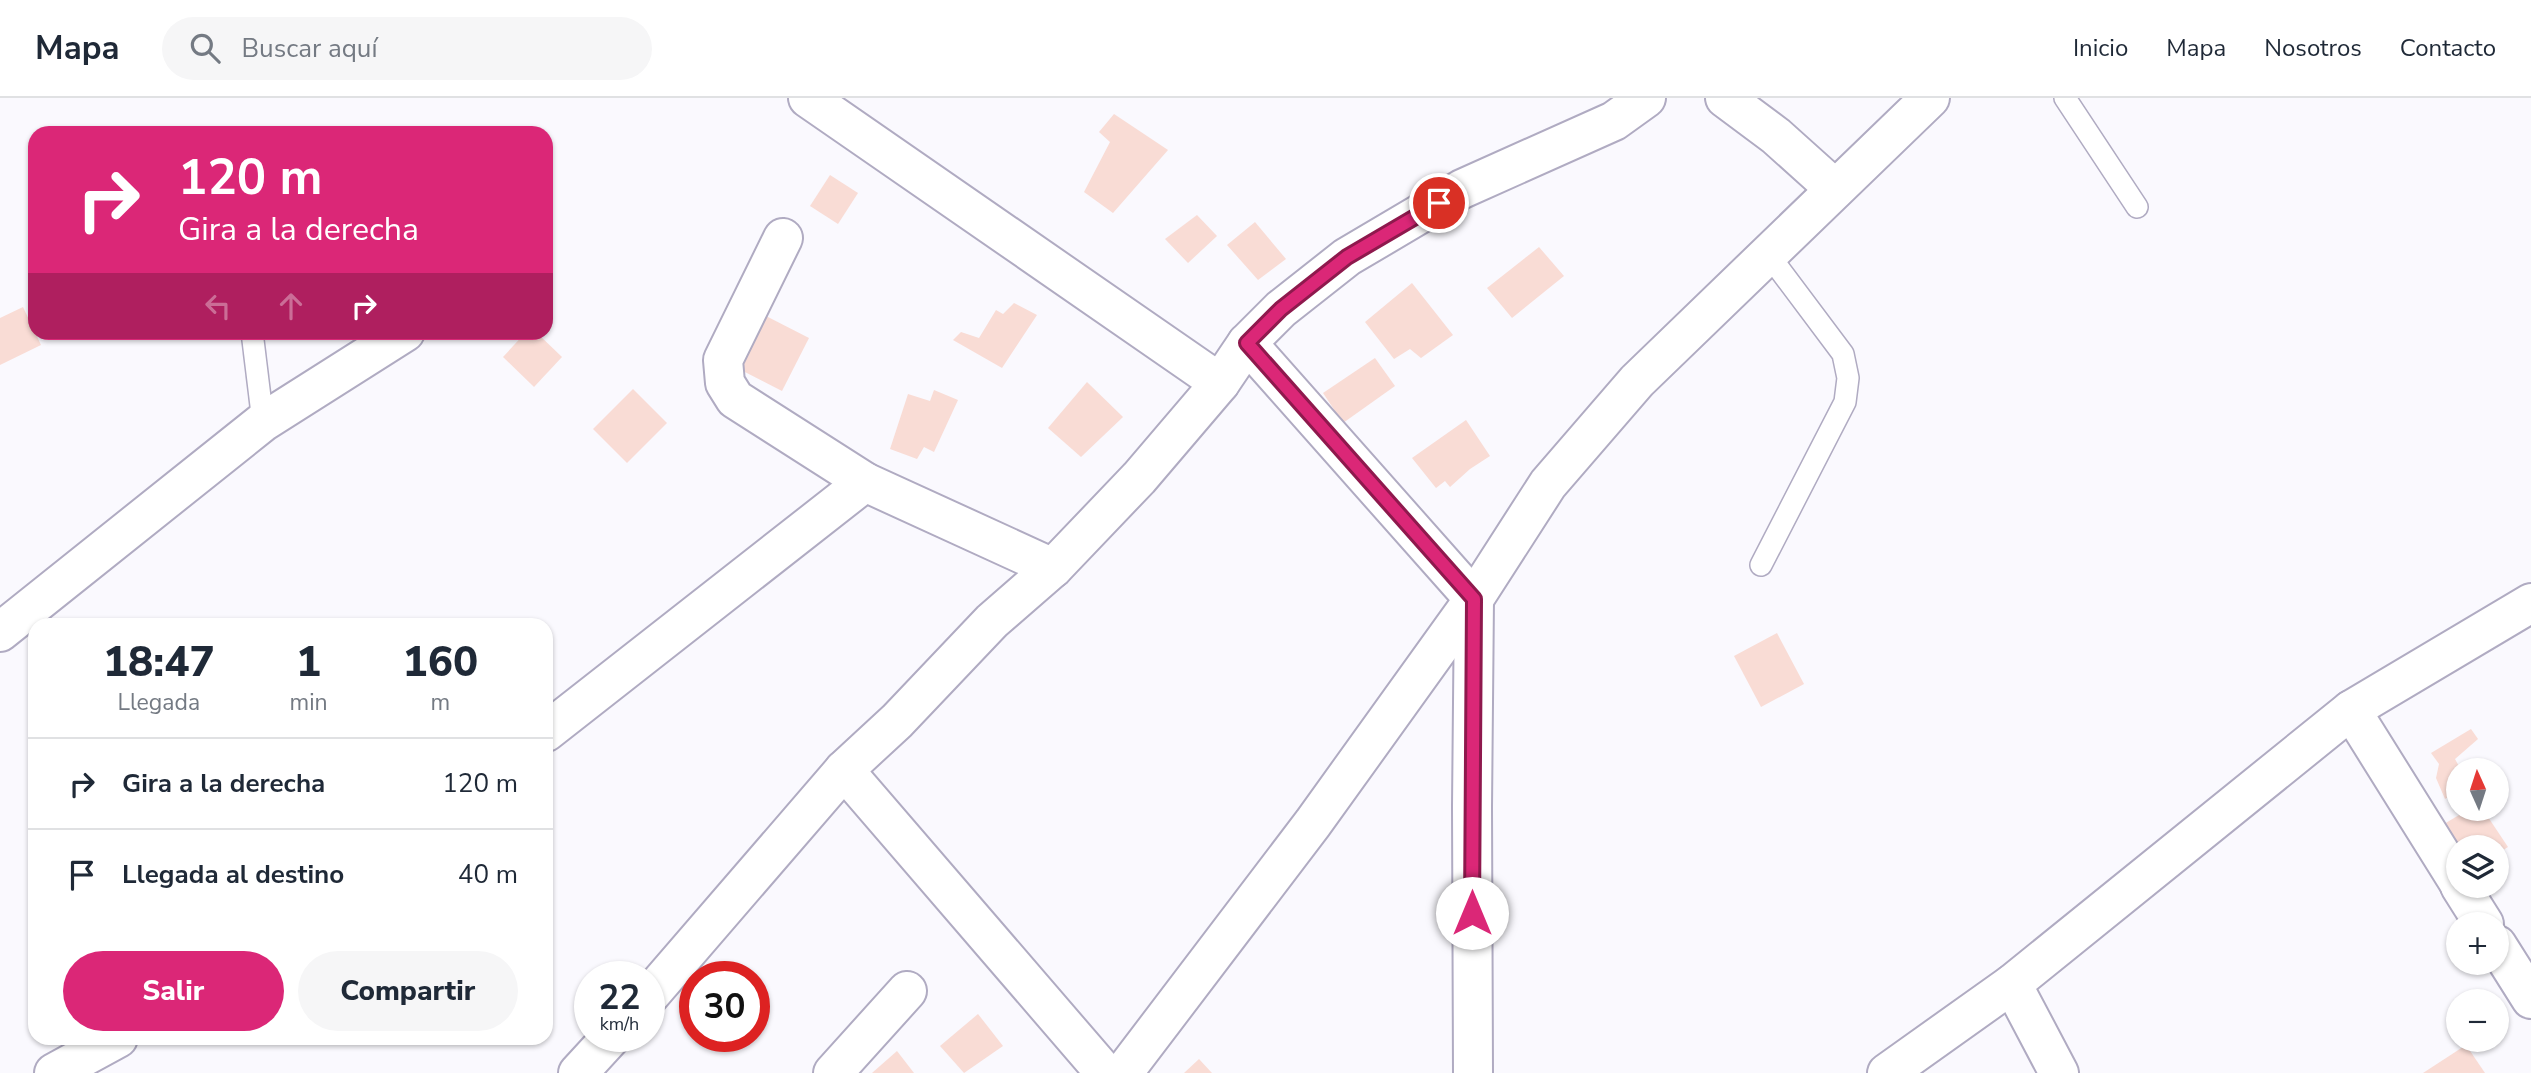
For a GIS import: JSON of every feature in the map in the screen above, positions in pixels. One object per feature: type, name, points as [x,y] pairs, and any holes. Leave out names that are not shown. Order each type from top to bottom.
[{"type":"street","points":[[808,98],[1220,383]]},
{"type":"street","points":[[665,977],[844,770],[897,720],[992,621],[1054,568],[1139,478],[1220,383],[1247,343],[1281,309],[1347,257],[1461,189],[1614,121],[1646,98]]},
{"type":"street","points":[[1725,98],[1776,136],[1835,189]]},
{"type":"street","points":[[1123,1073],[1313,823],[1474,599],[1548,484],[1637,381],[1930,98]]},
{"type":"street","points":[[783,238],[723,360],[725,383],[735,399],[865,482],[1054,568]]},
{"type":"street","points":[[0,632],[263,422],[392,340]]},
{"type":"street","points":[[1247,343],[1474,599],[1473,1073]]},
{"type":"street","points":[[553,727],[865,482]]},
{"type":"street","points":[[1887,1073],[2012,984],[2351,710],[2531,603]]},
{"type":"street","points":[[2351,710],[2446,862]]},
{"type":"street","points":[[844,770],[1105,1073]]},
{"type":"street","points":[[2509,964],[2531,999]]},
{"type":"street","points":[[2012,984],[2059,1073]]},
{"type":"street","points":[[833,1073],[907,991]]},
{"type":"street","points":[[54,1073],[105,1045]]},
{"type":"street","points":[[587,1070],[600,1052]]},
{"type":"lane","points":[[2065,98],[2137,207]]},
{"type":"lane","points":[[1761,565],[1845,402],[1848,378],[1843,354],[1768,254]]},
{"type":"lane","points":[[253,340],[263,422]]},
{"type":"building","points":[[1114,114],[1168,150],[1113,213],[1084,192],[1110,142],[1099,132]]},
{"type":"building","points":[[830,175],[858,193],[838,224],[810,206]]},
{"type":"building","points":[[1197,215],[1217,236],[1188,263],[1165,239]]},
{"type":"building","points":[[1255,222],[1286,259],[1258,280],[1227,245]]},
{"type":"building","points":[[1539,247],[1564,276],[1512,318],[1487,288]]},
{"type":"building","points":[[1412,283],[1453,335],[1421,358],[1410,349],[1394,359],[1365,322]]},
{"type":"building","points":[[1014,303],[1037,315],[1002,368],[953,340],[961,332],[979,338],[996,310],[1003,314]]},
{"type":"building","points":[[23,307],[28,318],[28,340],[39,340],[41,345],[0,365],[0,318]]},
{"type":"building","points":[[766,316],[809,338],[782,391],[739,369]]},
{"type":"building","points":[[519,340],[544,340],[562,357],[534,387],[503,357]]},
{"type":"building","points":[[1375,358],[1395,386],[1343,423],[1323,393]]},
{"type":"building","points":[[1087,382],[1123,417],[1081,457],[1048,428]]},
{"type":"building","points":[[633,389],[667,423],[627,463],[593,429]]},
{"type":"building","points":[[934,390],[958,400],[934,452],[924,447],[917,459],[890,449],[908,394],[930,401]]},
{"type":"building","points":[[1466,420],[1490,456],[1450,487],[1445,481],[1436,488],[1412,458]]},
{"type":"building","points":[[1777,633],[1804,684],[1761,707],[1734,656]]},
{"type":"building","points":[[2471,729],[2478,739],[2456,758],[2446,758],[2445,799],[2436,778],[2439,764],[2431,753]]},
{"type":"building","points":[[2449,821],[2491,821],[2500,835],[2451,835],[2444,824]]},
{"type":"building","points":[[978,1014],[1003,1046],[964,1073],[940,1046]]},
{"type":"building","points":[[897,1051],[914,1073],[872,1073]]},
{"type":"building","points":[[2455,1052],[2471,1052],[2485,1073],[2423,1073]]},
{"type":"building","points":[[1199,1059],[1212,1073],[1184,1073]]},
{"type":"route","points":[[1439,203],[1347,257],[1281,309],[1247,343],[1474,599],[1472,913]]}]
